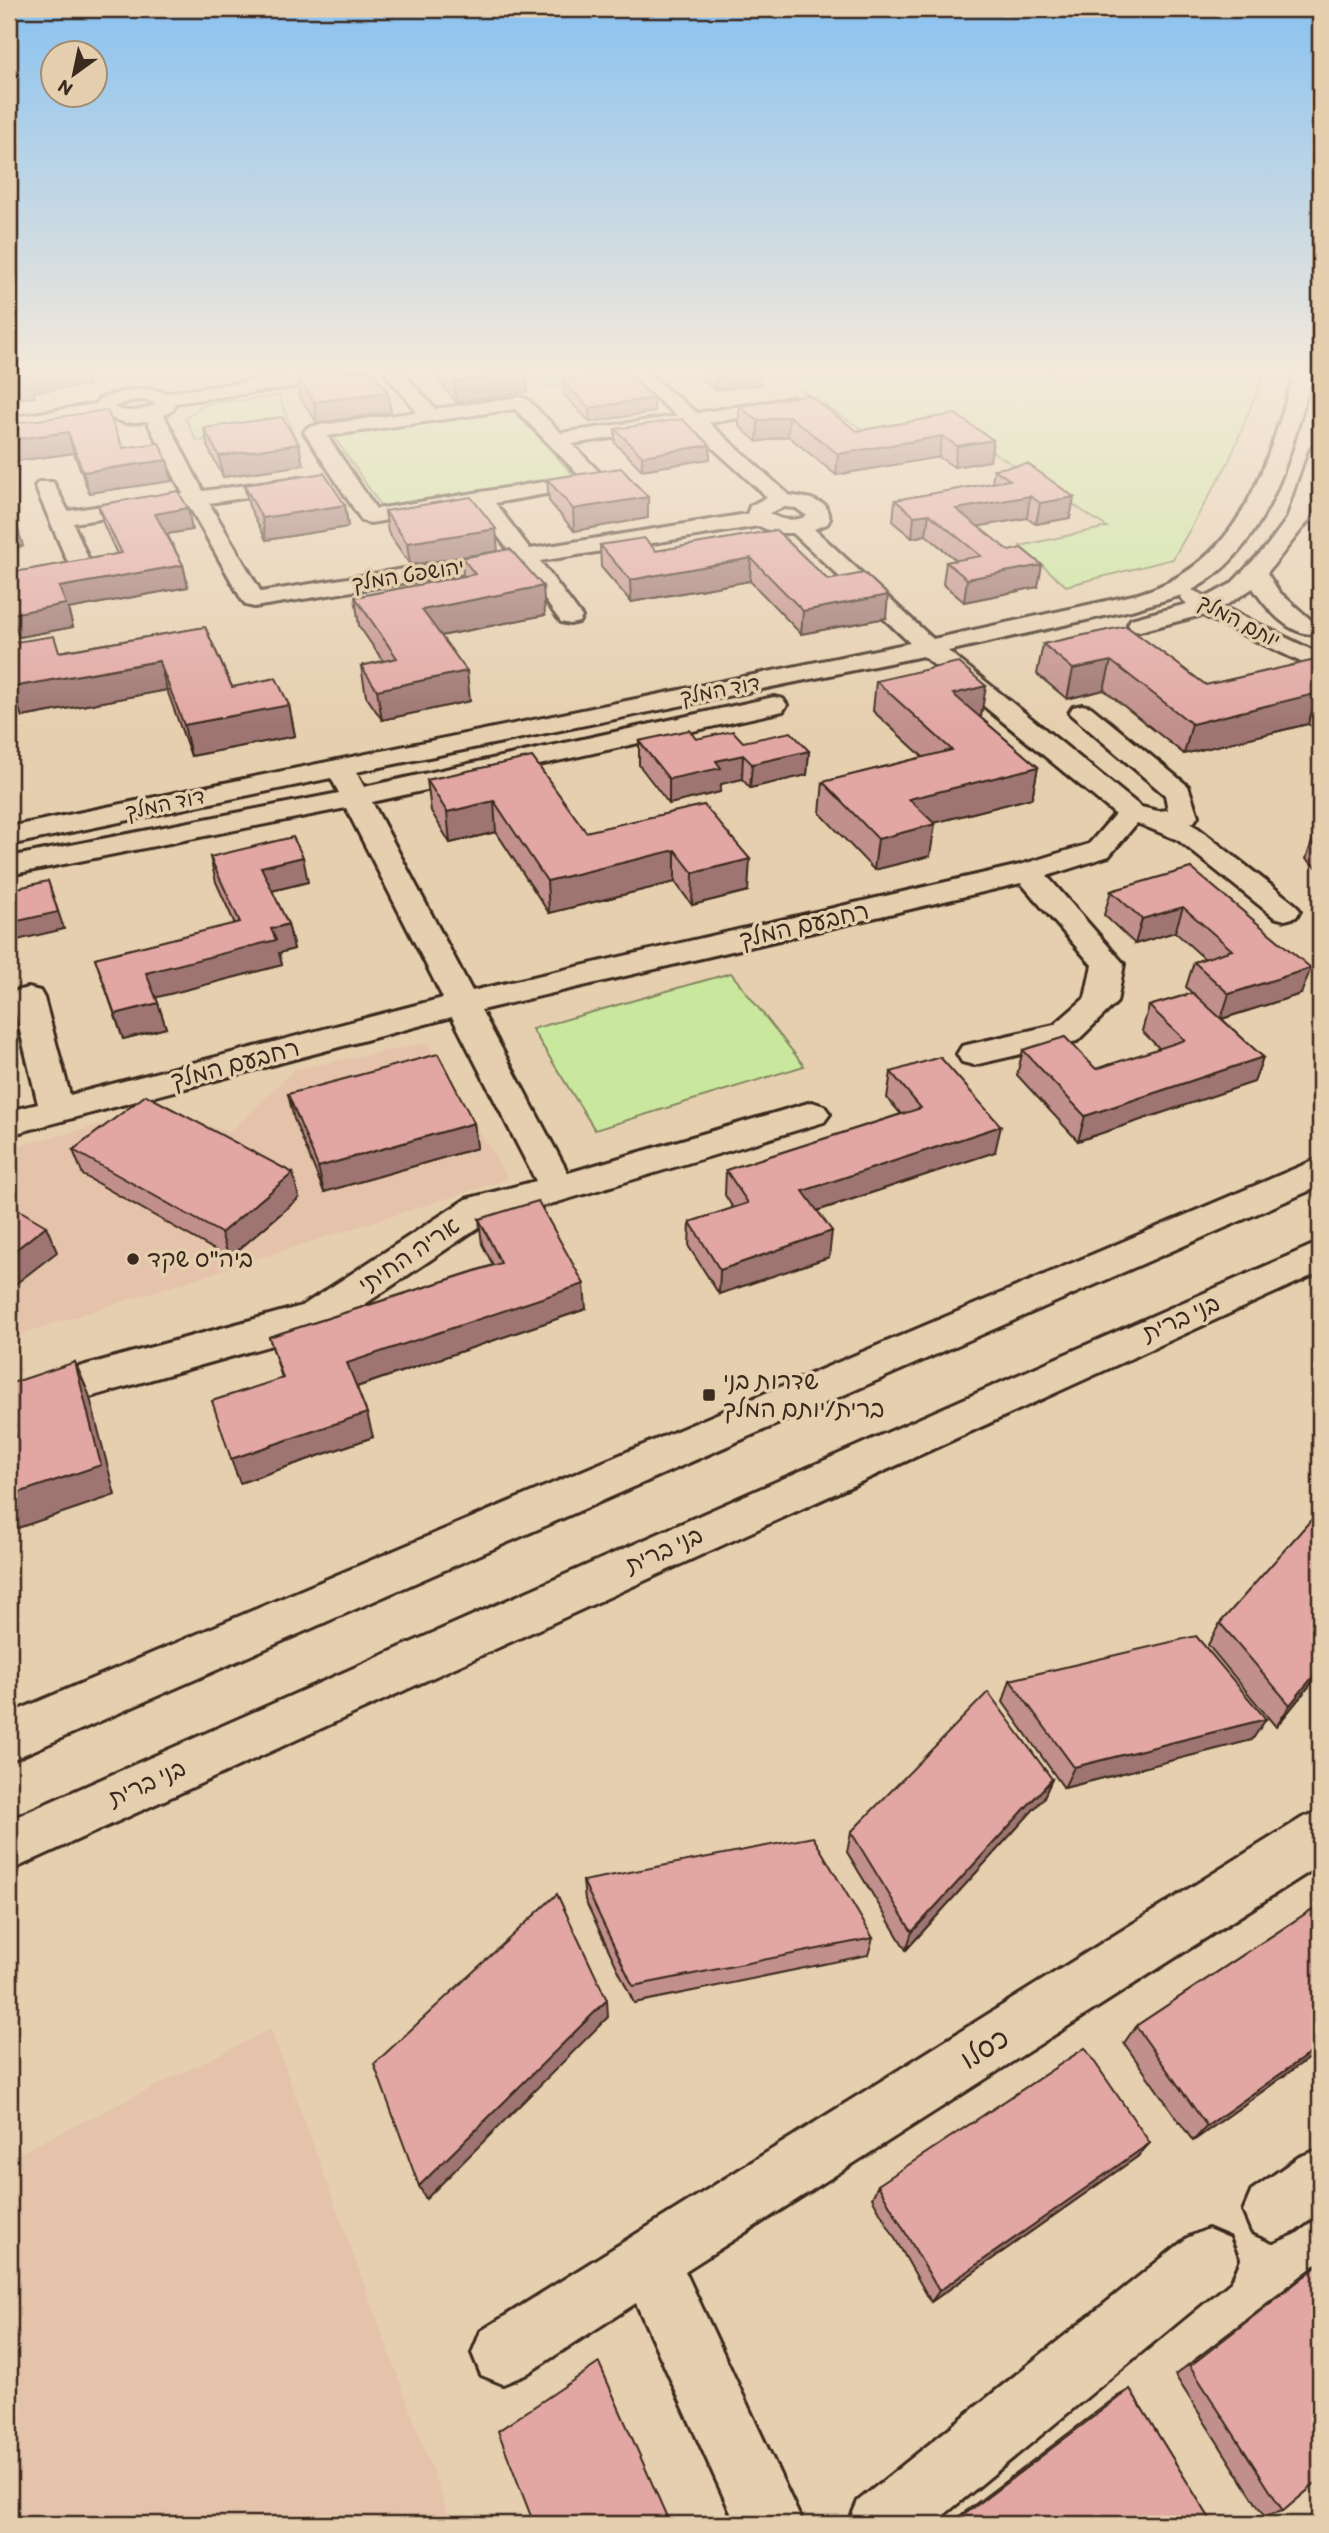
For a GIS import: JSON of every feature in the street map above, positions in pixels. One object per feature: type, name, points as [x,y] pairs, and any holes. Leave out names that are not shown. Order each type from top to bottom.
[{"type":"street","points":[[48,490],[76,558]]},
{"type":"street","name":"יהושפט המלך","points":[[193,490],[254,600],[760,519]]},
{"type":"street","points":[[60,519],[255,490]]},
{"type":"street","points":[[353,490],[370,516],[534,490]]},
{"type":"street","points":[[772,490],[784,501]]},
{"type":"street","name":"דוד המלך","points":[[830,693],[940,657],[1179,587],[1200,575],[1227,548],[1264,490]]},
{"type":"street","name":"דוד המלך","points":[[9,836],[339,767],[940,657],[1130,627],[1217,602],[1256,573],[1298,520],[1307,490]]},
{"type":"street","points":[[481,499],[570,617]]},
{"type":"street","points":[[784,501],[802,503],[817,510],[820,514],[816,522],[799,527],[775,526],[760,519],[758,511],[761,507],[784,501]]},
{"type":"street","points":[[1298,520],[1320,527]]},
{"type":"street","points":[[799,527],[940,657],[1145,816],[1188,834],[1285,911]]},
{"type":"street","points":[[1256,573],[1263,589],[1271,598],[1314,632]]},
{"type":"street","name":"יותם המלך","points":[[1179,587],[1217,602],[1314,632]]},
{"type":"street","name":"יותם המלך","points":[[1217,602],[1320,664]]},
{"type":"street","points":[[1130,627],[1237,633],[1288,646]]},
{"type":"street","name":"דוד המלך","points":[[9,866],[354,798],[802,699]]},
{"type":"street","name":"רחבעם המלך","points":[[9,1123],[461,1004],[1028,872],[1099,850],[1145,816],[1184,816],[1178,792],[1082,713]]},
{"type":"street","points":[[339,767],[558,1189]]},
{"type":"street","points":[[974,1054],[1065,1033],[1101,1002],[1108,964],[1028,872]]},
{"type":"street","points":[[28,998],[57,1111]]},
{"type":"street","name":"אריה החיתי","points":[[9,1403],[314,1318],[479,1208],[558,1189],[812,1114]]},
{"type":"street","points":[[9,1738],[1320,1171]]},
{"type":"street","name":"בני ברית","points":[[9,1846],[1320,1256]]},
{"type":"street","name":"כסלו","points":[[503,2353],[1320,1836]]},
{"type":"street","points":[[1273,2211],[1320,2178]]},
{"type":"street","points":[[881,2524],[1208,2259]]},
{"type":"street","points":[[648,2260],[770,2524]]},
{"type":"shaded area","name":"ביה\"ס שקד","points":[[428,1043],[508,1179],[9,1338],[9,1148],[161,1110],[230,1132],[295,1069]]},
{"type":"shaded area","points":[[271,2029],[452,2524],[9,2524],[9,2158]]},
{"type":"green space","points":[[370,490],[500,490],[383,509]]},
{"type":"green space","points":[[1051,490],[1212,490],[1173,559],[1066,586],[1020,546],[1107,527]]},
{"type":"green space","points":[[731,973],[804,1066],[595,1130],[532,1029]]},
{"type":"building","points":[[247,490],[335,490],[345,505],[262,518]]},
{"type":"building","points":[[557,490],[642,490],[648,497],[573,509]]},
{"type":"building","points":[[951,490],[1065,490],[1074,497],[1040,503],[1030,496],[956,509],[1009,551],[1021,548],[1042,565],[967,579],[946,562],[981,556],[929,514],[914,516],[895,500]]},
{"type":"building","points":[[178,491],[188,508],[155,514],[183,565],[59,587],[66,604],[11,614],[9,573],[122,553],[98,505]]},
{"type":"building","points":[[471,497],[496,529],[407,543],[385,511]]},
{"type":"building","points":[[9,498],[18,531],[9,533]]},
{"type":"building","points":[[776,530],[828,580],[864,573],[888,595],[803,611],[751,558],[630,580],[600,545],[644,538],[656,551]]},
{"type":"building","points":[[510,549],[543,586],[422,610],[467,671],[377,690],[361,666],[397,658],[355,597],[475,574],[462,558]]},
{"type":"building","points":[[1126,626],[1206,685],[1320,659],[1320,695],[1318,693],[1192,724],[1111,661],[1073,669],[1043,644]]},
{"type":"building","points":[[205,627],[232,687],[276,678],[289,705],[184,725],[159,661],[12,687],[9,675],[9,643],[54,636],[59,652]]},
{"type":"building","points":[[958,662],[986,686],[953,694],[1038,767],[909,799],[935,824],[878,839],[823,782],[952,750],[876,681]]},
{"type":"building","points":[[689,730],[696,739],[733,731],[743,742],[791,732],[809,751],[752,764],[743,755],[716,761],[721,768],[669,779],[639,741]]},
{"type":"building","points":[[532,757],[586,832],[704,805],[750,859],[693,873],[675,850],[547,881],[494,801],[447,812],[427,780]]},
{"type":"building","points":[[293,837],[303,857],[261,867],[288,924],[271,929],[276,940],[146,973],[158,1003],[115,1014],[95,958],[240,922],[210,857]]},
{"type":"building","points":[[1191,868],[1311,968],[1229,994],[1194,962],[1232,950],[1183,907],[1142,919],[1111,891]]},
{"type":"building","points":[[48,881],[58,912],[9,923],[9,890]]},
{"type":"building","points":[[1193,993],[1263,1057],[1085,1116],[1023,1050],[1065,1037],[1096,1069],[1185,1040],[1149,1006]]},
{"type":"building","points":[[438,1054],[474,1123],[318,1167],[288,1094]]},
{"type":"building","points":[[940,1057],[1001,1126],[803,1191],[832,1231],[720,1270],[690,1222],[748,1203],[726,1170],[921,1108],[891,1072]]},
{"type":"building","points":[[146,1095],[293,1173],[221,1233],[73,1150]]},
{"type":"building","points":[[538,1201],[584,1284],[347,1363],[367,1413],[231,1459],[212,1401],[283,1378],[269,1337],[501,1263],[479,1219]]},
{"type":"building","points":[[9,1204],[46,1226],[9,1255]]},
{"type":"building","points":[[75,1362],[101,1465],[9,1496],[9,1440],[16,1437],[9,1405],[9,1384]]},
{"type":"building","points":[[1320,1510],[1320,1668],[1290,1705],[1220,1623]]},
{"type":"building","points":[[1196,1636],[1266,1719],[1074,1767],[1010,1680]]},
{"type":"building","points":[[988,1692],[1052,1779],[912,1932],[851,1832]]},
{"type":"building","points":[[813,1837],[873,1938],[633,1986],[583,1881]]},
{"type":"building","points":[[557,1894],[607,2000],[419,2186],[374,2064]]},
{"type":"building","points":[[1320,1904],[1320,2046],[1207,2126],[1136,2026]]},
{"type":"building","points":[[1085,2048],[1150,2143],[939,2291],[878,2185]]},
{"type":"building","points":[[1320,2264],[1320,2480],[1283,2511],[1190,2366]]},
{"type":"building","points":[[599,2363],[670,2524],[534,2524],[498,2431]]},
{"type":"building","points":[[1130,2389],[1213,2524],[952,2524]]},
{"type":"place","name":"ביה\"ס שקד","points":[[133,1259]]},
{"type":"place","name":"שדרות בני ברית/יותם המלך","points":[[709,1395]]}]
